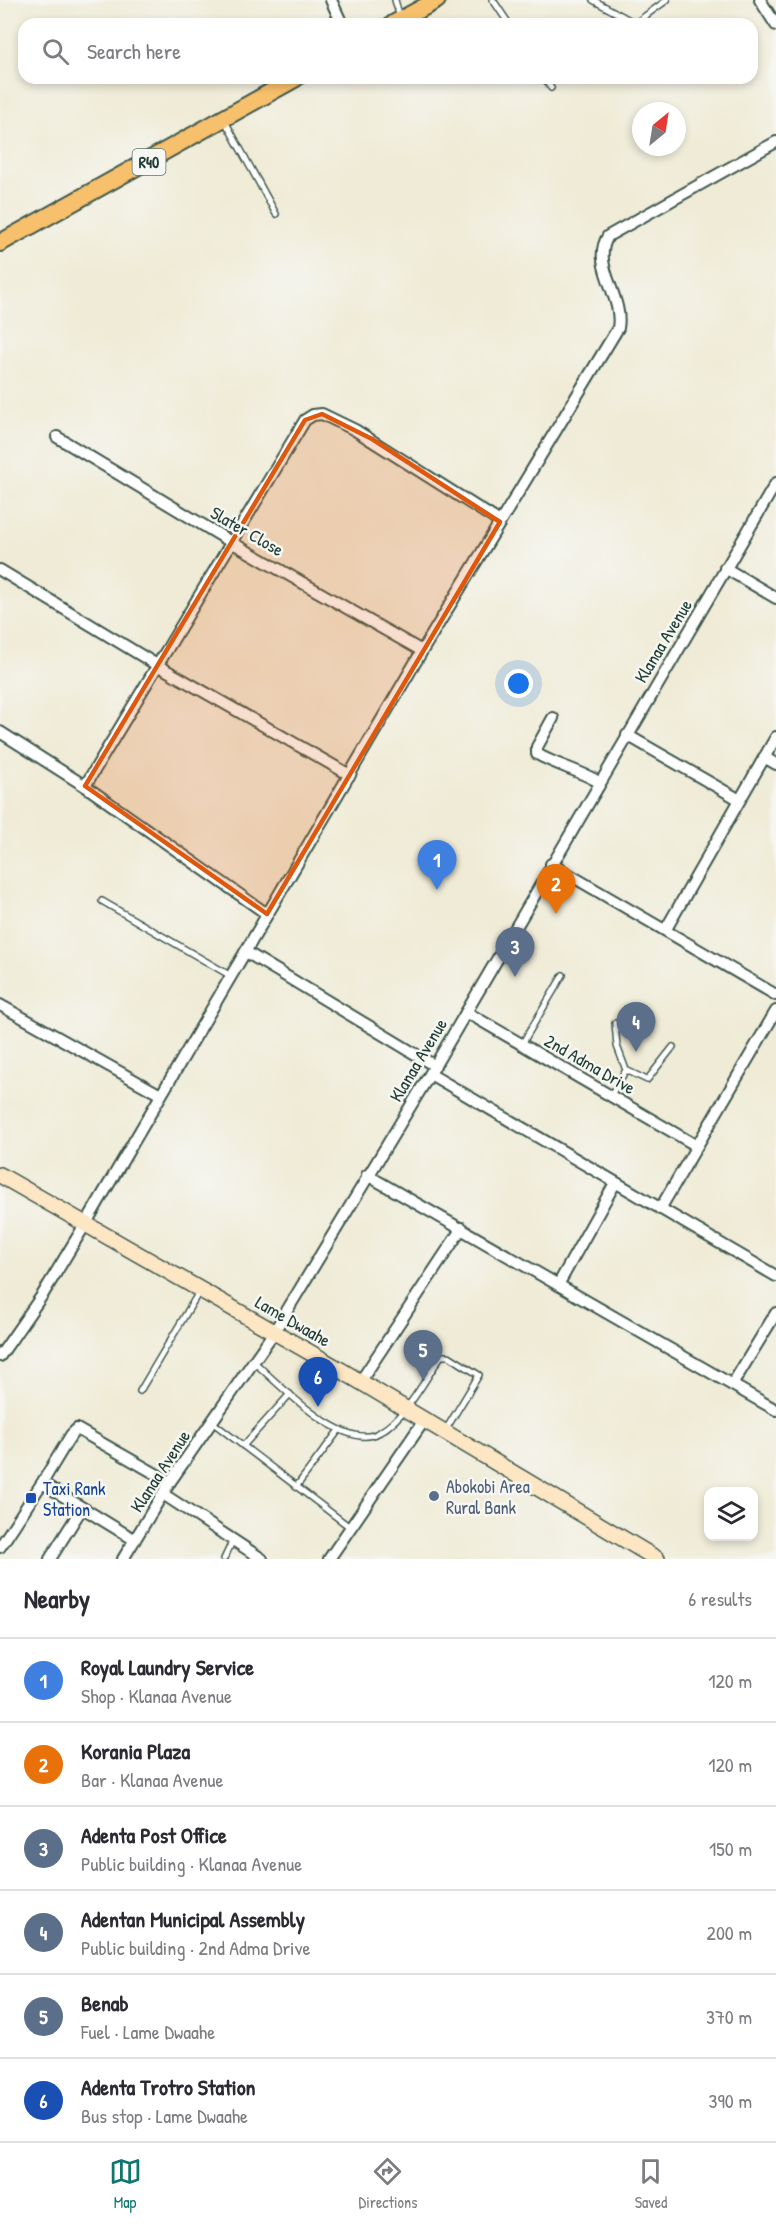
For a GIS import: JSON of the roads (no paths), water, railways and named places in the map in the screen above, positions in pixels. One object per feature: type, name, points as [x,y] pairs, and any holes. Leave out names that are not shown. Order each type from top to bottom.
[{"type":"main road","points":[[404,18],[437,0]]},
{"type":"main road","name":"R40","points":[[0,243],[285,84]]},
{"type":"street","points":[[331,0],[339,18]]},
{"type":"street","points":[[760,0],[776,25]]},
{"type":"street","points":[[0,1356],[43,1293],[86,1223],[159,1094],[246,951],[422,651],[587,383],[618,328],[620,316],[602,260],[602,246],[609,236],[776,142]]},
{"type":"street","points":[[85,786],[305,420],[313,414],[322,414],[372,439],[500,522]]},
{"type":"street","name":"Slater Close","points":[[57,436],[231,542],[422,651]]},
{"type":"street","name":"Klanaa Avenue","points":[[123,1559],[170,1482],[274,1332],[432,1070],[776,483]]},
{"type":"street","points":[[725,568],[776,598]]},
{"type":"street","points":[[0,570],[157,665],[350,775]]},
{"type":"street","points":[[554,718],[537,747],[537,754],[562,768],[577,770],[599,782]]},
{"type":"street","points":[[0,732],[85,786],[267,914]]},
{"type":"street","points":[[627,735],[740,800]]},
{"type":"street","points":[[666,929],[776,737]]},
{"type":"street","points":[[765,757],[776,764]]},
{"type":"street","points":[[551,864],[776,995]]},
{"type":"street","points":[[246,951],[615,1183],[776,1276]]},
{"type":"street","points":[[0,1005],[159,1094]]},
{"type":"street","points":[[660,1209],[776,1011]]},
{"type":"street","name":"2nd Adma Drive","points":[[466,1012],[697,1146]]},
{"type":"street","name":"Lame Dwaahe","points":[[0,1175],[360,1382],[423,1422],[444,1432],[657,1559]]},
{"type":"street","points":[[367,1175],[776,1410]]},
{"type":"street","points":[[558,1285],[615,1183]]},
{"type":"street","points":[[360,1382],[462,1228]]},
{"type":"street","points":[[732,1385],[776,1312]]},
{"type":"street","points":[[329,1559],[423,1422]]},
{"type":"street","points":[[0,1547],[71,1435],[78,1429],[170,1482]]},
{"type":"street","points":[[42,1483],[135,1540]]},
{"type":"street","points":[[163,1494],[261,1559]]},
{"type":"street","points":[[50,1559],[82,1508]]},
{"type":"lane","points":[[394,0],[396,18]]},
{"type":"lane","points":[[493,0],[505,18]]},
{"type":"lane","points":[[593,0],[624,18]]},
{"type":"lane","points":[[643,18],[668,0]]},
{"type":"lane","points":[[548,84],[551,88]]},
{"type":"lane","points":[[224,119],[276,214]]},
{"type":"lane","points":[[102,901],[231,976]]},
{"type":"lane","points":[[522,1044],[563,975]]},
{"type":"lane","points":[[615,1023],[617,1046],[626,1070],[647,1080],[672,1047]]},
{"type":"lane","points":[[611,1095],[626,1070]]},
{"type":"lane","points":[[140,1391],[201,1290]]},
{"type":"lane","points":[[254,1362],[290,1394],[339,1430],[360,1436],[380,1433],[404,1410],[441,1356],[449,1356],[479,1375],[444,1432]]},
{"type":"lane","points":[[243,1446],[290,1394]]},
{"type":"lane","points":[[212,1422],[351,1528]]},
{"type":"lane","points":[[296,1487],[339,1430]]},
{"type":"lane","points":[[224,1559],[233,1540]]},
{"type":"place","name":"Royal Laundry Service","points":[[437,890]]},
{"type":"place","name":"Korania Plaza","points":[[556,914]]},
{"type":"place","name":"Adenta Post Office","points":[[515,977]]},
{"type":"place","name":"Adentan Municipal Assembly","points":[[636,1052]]},
{"type":"place","name":"Benab","points":[[423,1380]]},
{"type":"place","name":"Adenta Trotro Station","points":[[318,1407]]},
{"type":"place","name":"Abokobi Area Rural Bank","points":[[434,1496]]},
{"type":"place","name":"Taxi Rank Station","points":[[31,1498]]}]
